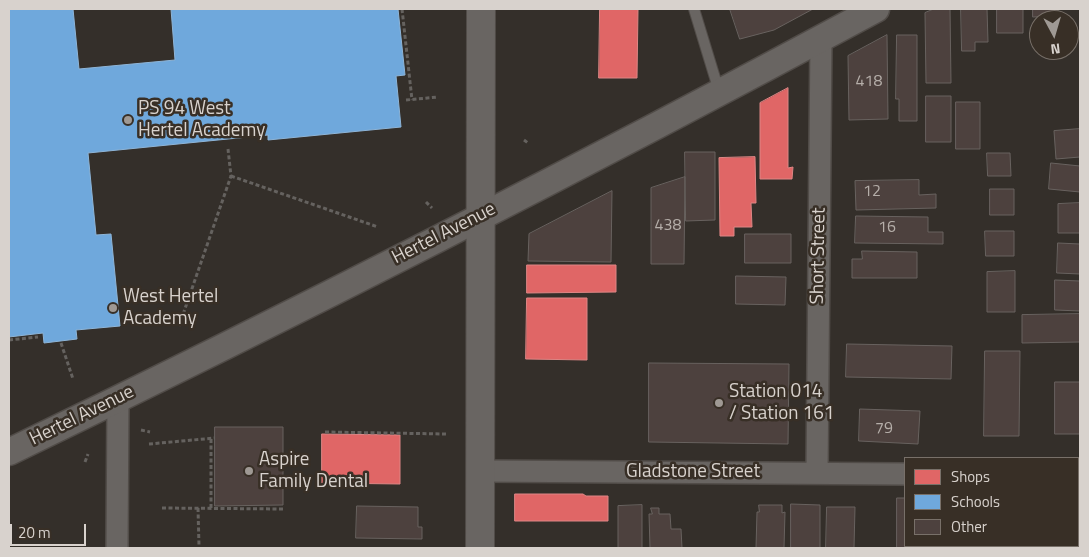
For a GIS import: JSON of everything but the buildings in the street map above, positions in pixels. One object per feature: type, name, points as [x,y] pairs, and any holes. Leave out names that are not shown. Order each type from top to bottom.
[{"type":"main road","points":[[480,548],[481,9]]},
{"type":"street","name":"Hertel Avenue","points":[[9,452],[480,216],[876,9]]},
{"type":"street","name":"Short Street","points":[[817,473],[821,38]]},
{"type":"street","points":[[117,548],[118,399]]},
{"type":"street","name":"Gladstone Street","points":[[481,471],[904,474]]},
{"type":"lane","points":[[694,9],[719,92]]},
{"type":"path","points":[[402,9],[412,100]]},
{"type":"path","points":[[406,100],[438,97]]},
{"type":"path","points":[[524,140],[528,143]]},
{"type":"path","points":[[179,326],[231,176],[228,149]]},
{"type":"path","points":[[231,176],[378,227]]},
{"type":"path","points":[[426,202],[432,208]]},
{"type":"path","points":[[9,340],[38,337]]},
{"type":"path","points":[[61,343],[73,379]]},
{"type":"path","points":[[325,432],[447,434]]},
{"type":"path","points":[[149,444],[213,438],[211,508]]},
{"type":"path","points":[[85,462],[88,454]]},
{"type":"path","points":[[162,508],[286,509]]},
{"type":"path","points":[[198,508],[199,546]]},
{"type":"place","name":"PS 94 West Hertel Academy","points":[[128,120]]},
{"type":"place","name":"West Hertel Academy","points":[[113,308]]},
{"type":"place","name":"Station 014 / Station 161","points":[[719,403]]},
{"type":"place","name":"Aspire Family Dental","points":[[249,471]]}]
